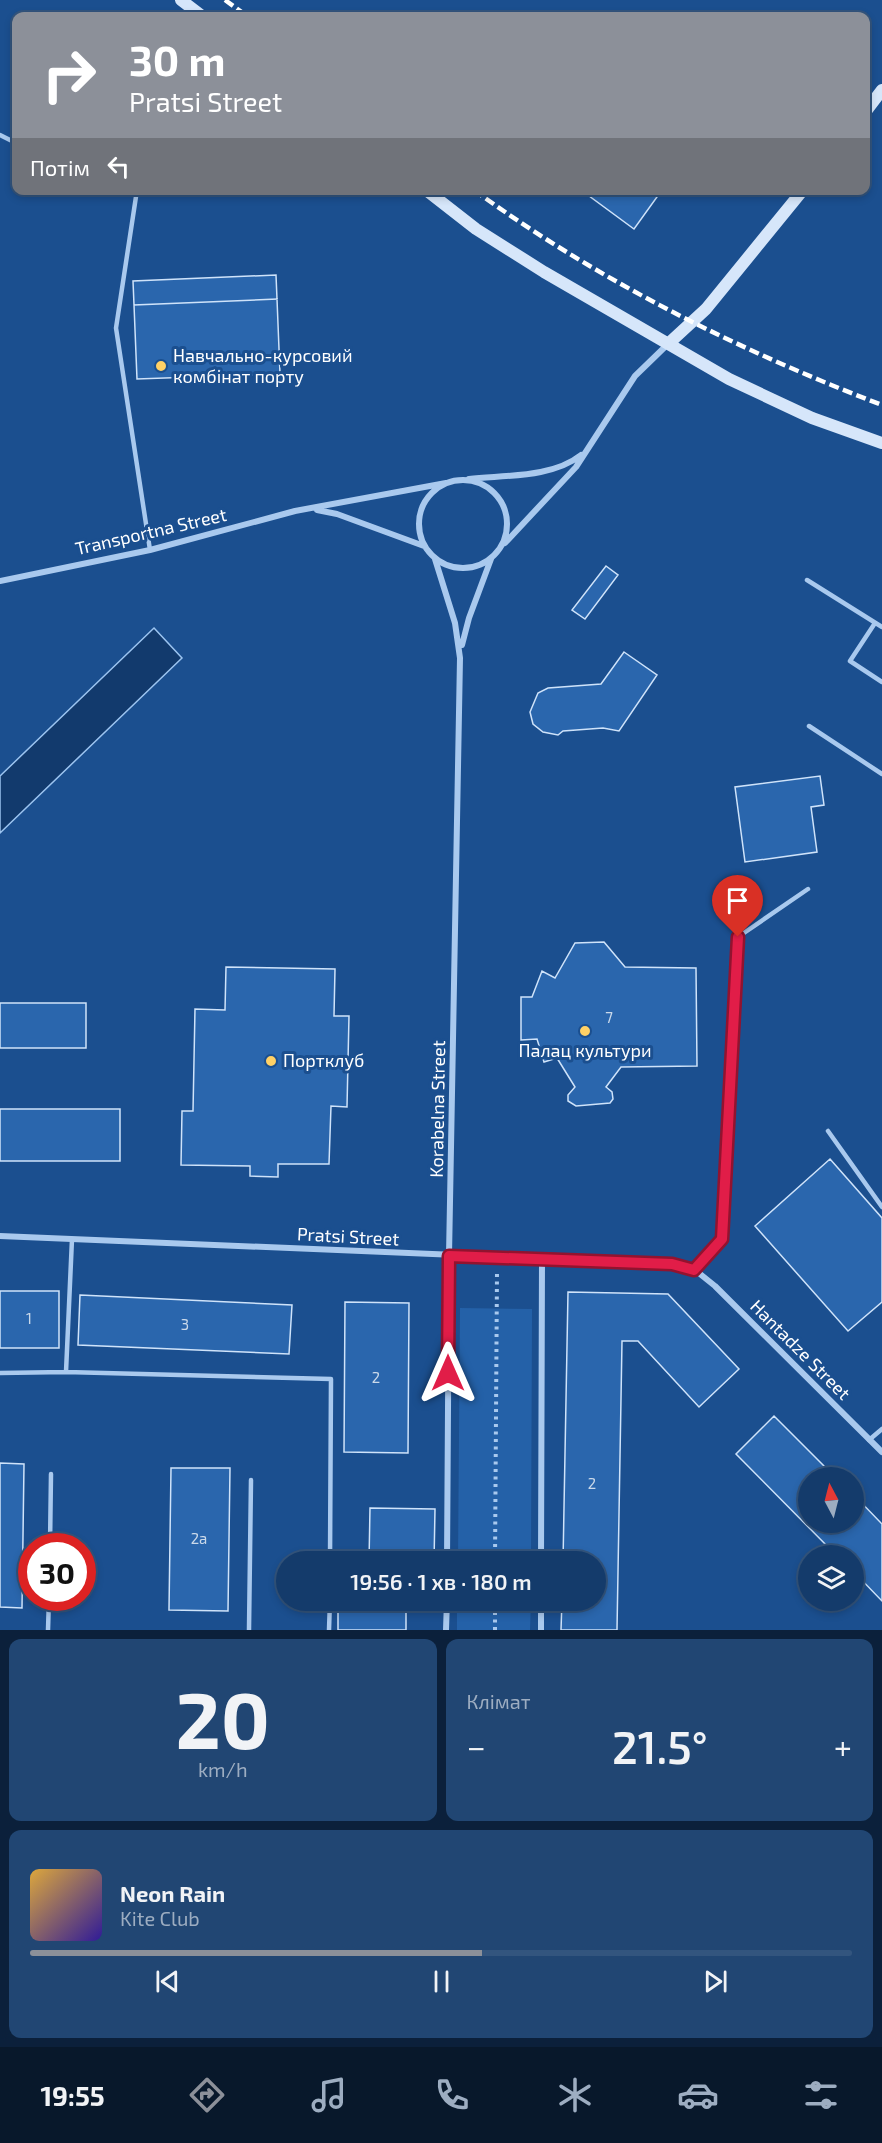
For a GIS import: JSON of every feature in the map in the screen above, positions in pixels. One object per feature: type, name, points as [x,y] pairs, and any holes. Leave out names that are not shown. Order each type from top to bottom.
[{"type":"street","points":[[181,0],[197,12]]},
{"type":"street","points":[[870,106],[882,90]]},
{"type":"street","points":[[432,195],[476,229],[544,272],[729,379],[812,418],[882,443]]},
{"type":"street","points":[[460,658],[469,618],[491,559],[588,449],[635,376],[706,309],[799,195]]},
{"type":"street","points":[[460,658],[455,623],[435,559],[424,546],[419,532],[419,515],[424,501],[434,490],[446,483],[462,479],[550,470],[571,463],[588,449]]},
{"type":"street","points":[[462,479],[480,482],[501,499],[507,515],[507,532],[502,545]]},
{"type":"street","name":"Transportna Street","points":[[0,581],[150,550],[308,509],[446,483]]},
{"type":"street","name":"Transportna Street","points":[[308,509],[337,514],[424,546]]},
{"type":"street","points":[[435,559],[447,565],[465,568],[478,566],[491,559]]},
{"type":"street","name":"Korabelna Street","points":[[447,1551],[449,1256],[460,658]]},
{"type":"street","name":"Pratsi Street","points":[[0,1236],[672,1264],[694,1270]]},
{"type":"street","points":[[541,1551],[542,1258]]},
{"type":"street","name":"Hantadze Street","points":[[694,1270],[715,1286],[882,1452]]},
{"type":"street","points":[[446,1630],[447,1611]]},
{"type":"street","points":[[541,1611],[541,1630]]},
{"type":"lane","points":[[136,195],[116,328],[150,550]]},
{"type":"lane","points":[[807,580],[882,627]]},
{"type":"lane","points":[[875,623],[850,662],[882,682]]},
{"type":"lane","points":[[809,726],[882,774]]},
{"type":"lane","points":[[694,1270],[722,1239],[738,937],[808,889]]},
{"type":"lane","points":[[828,1131],[882,1207]]},
{"type":"lane","points":[[66,1372],[72,1239]]},
{"type":"lane","points":[[0,1373],[66,1372],[331,1379],[330,1551]]},
{"type":"lane","points":[[869,1440],[882,1429]]},
{"type":"lane","points":[[50,1533],[51,1474]]},
{"type":"lane","points":[[249,1630],[251,1480]]},
{"type":"lane","points":[[48,1630],[49,1611]]},
{"type":"lane","points":[[329,1630],[330,1611]]},
{"type":"path","points":[[495,1551],[497,1257]]},
{"type":"path","points":[[495,1611],[495,1630]]},
{"type":"shaded area","points":[[154,628],[182,658],[0,833],[0,776]]},
{"type":"shaded area","points":[[460,1308],[532,1309],[531,1551],[458,1551]]},
{"type":"shaded area","points":[[457,1611],[531,1611],[530,1630],[457,1630]]},
{"type":"building","points":[[588,195],[658,195],[634,229]]},
{"type":"building","points":[[276,275],[277,299],[134,305],[133,281]]},
{"type":"building","points":[[277,299],[280,374],[137,379],[134,305]]},
{"type":"building","points":[[606,566],[618,575],[585,619],[572,610]]},
{"type":"building","points":[[624,652],[657,675],[619,731],[603,728],[563,731],[558,735],[543,732],[533,724],[530,712],[538,693],[548,688],[601,684]]},
{"type":"building","points":[[820,776],[824,805],[811,807],[817,852],[745,862],[735,787]]},
{"type":"building","points":[[604,942],[625,967],[696,968],[697,1066],[621,1067],[606,1087],[612,1092],[613,1099],[610,1103],[576,1106],[568,1101],[568,1095],[575,1087],[557,1058],[544,1062],[537,1039],[521,1040],[521,997],[532,997],[542,971],[555,978],[575,943]]},
{"type":"building","name":"Портклуб","points":[[226,967],[335,969],[334,1016],[349,1016],[347,1107],[331,1106],[329,1164],[278,1164],[278,1177],[250,1176],[250,1166],[181,1165],[182,1111],[193,1111],[195,1009],[225,1010]]},
{"type":"building","points":[[0,1003],[86,1003],[86,1048],[0,1048]]},
{"type":"building","points":[[0,1109],[120,1109],[120,1161],[0,1161]]},
{"type":"building","points":[[830,1159],[882,1218],[882,1302],[848,1331],[755,1226]]},
{"type":"building","points":[[0,1291],[59,1291],[59,1348],[0,1348]]},
{"type":"building","points":[[568,1292],[668,1294],[739,1369],[699,1407],[638,1341],[622,1341],[617,1630],[561,1630],[562,1611],[606,1611],[606,1551],[563,1551]]},
{"type":"building","points":[[80,1295],[292,1305],[289,1354],[78,1345]]},
{"type":"building","points":[[345,1302],[409,1303],[408,1453],[344,1452]]},
{"type":"building","points":[[774,1416],[825,1467],[798,1467],[798,1517],[736,1454]]},
{"type":"building","points":[[0,1463],[24,1464],[23,1533],[18,1533],[18,1608],[0,1607]]},
{"type":"building","points":[[171,1468],[230,1468],[228,1611],[169,1610]]},
{"type":"building","points":[[864,1505],[882,1524],[882,1601],[864,1582],[864,1545],[826,1545],[814,1533],[864,1533]]},
{"type":"building","points":[[370,1508],[435,1509],[434,1551],[369,1551]]},
{"type":"building","points":[[338,1611],[406,1611],[406,1630],[338,1630]]},
{"type":"railway","points":[[225,0],[242,12]]},
{"type":"railway","points":[[481,195],[570,254],[671,311],[775,361],[882,405]]},
{"type":"place","name":"Навчально-курсовий комбінат порту","points":[[161,366]]},
{"type":"place","name":"Палац культури","points":[[585,1031]]},
{"type":"place","name":"Портклуб","points":[[271,1061]]},
{"type":"route","points":[[448,1373],[449,1256],[672,1264],[694,1270],[722,1239],[738,937]]}]
